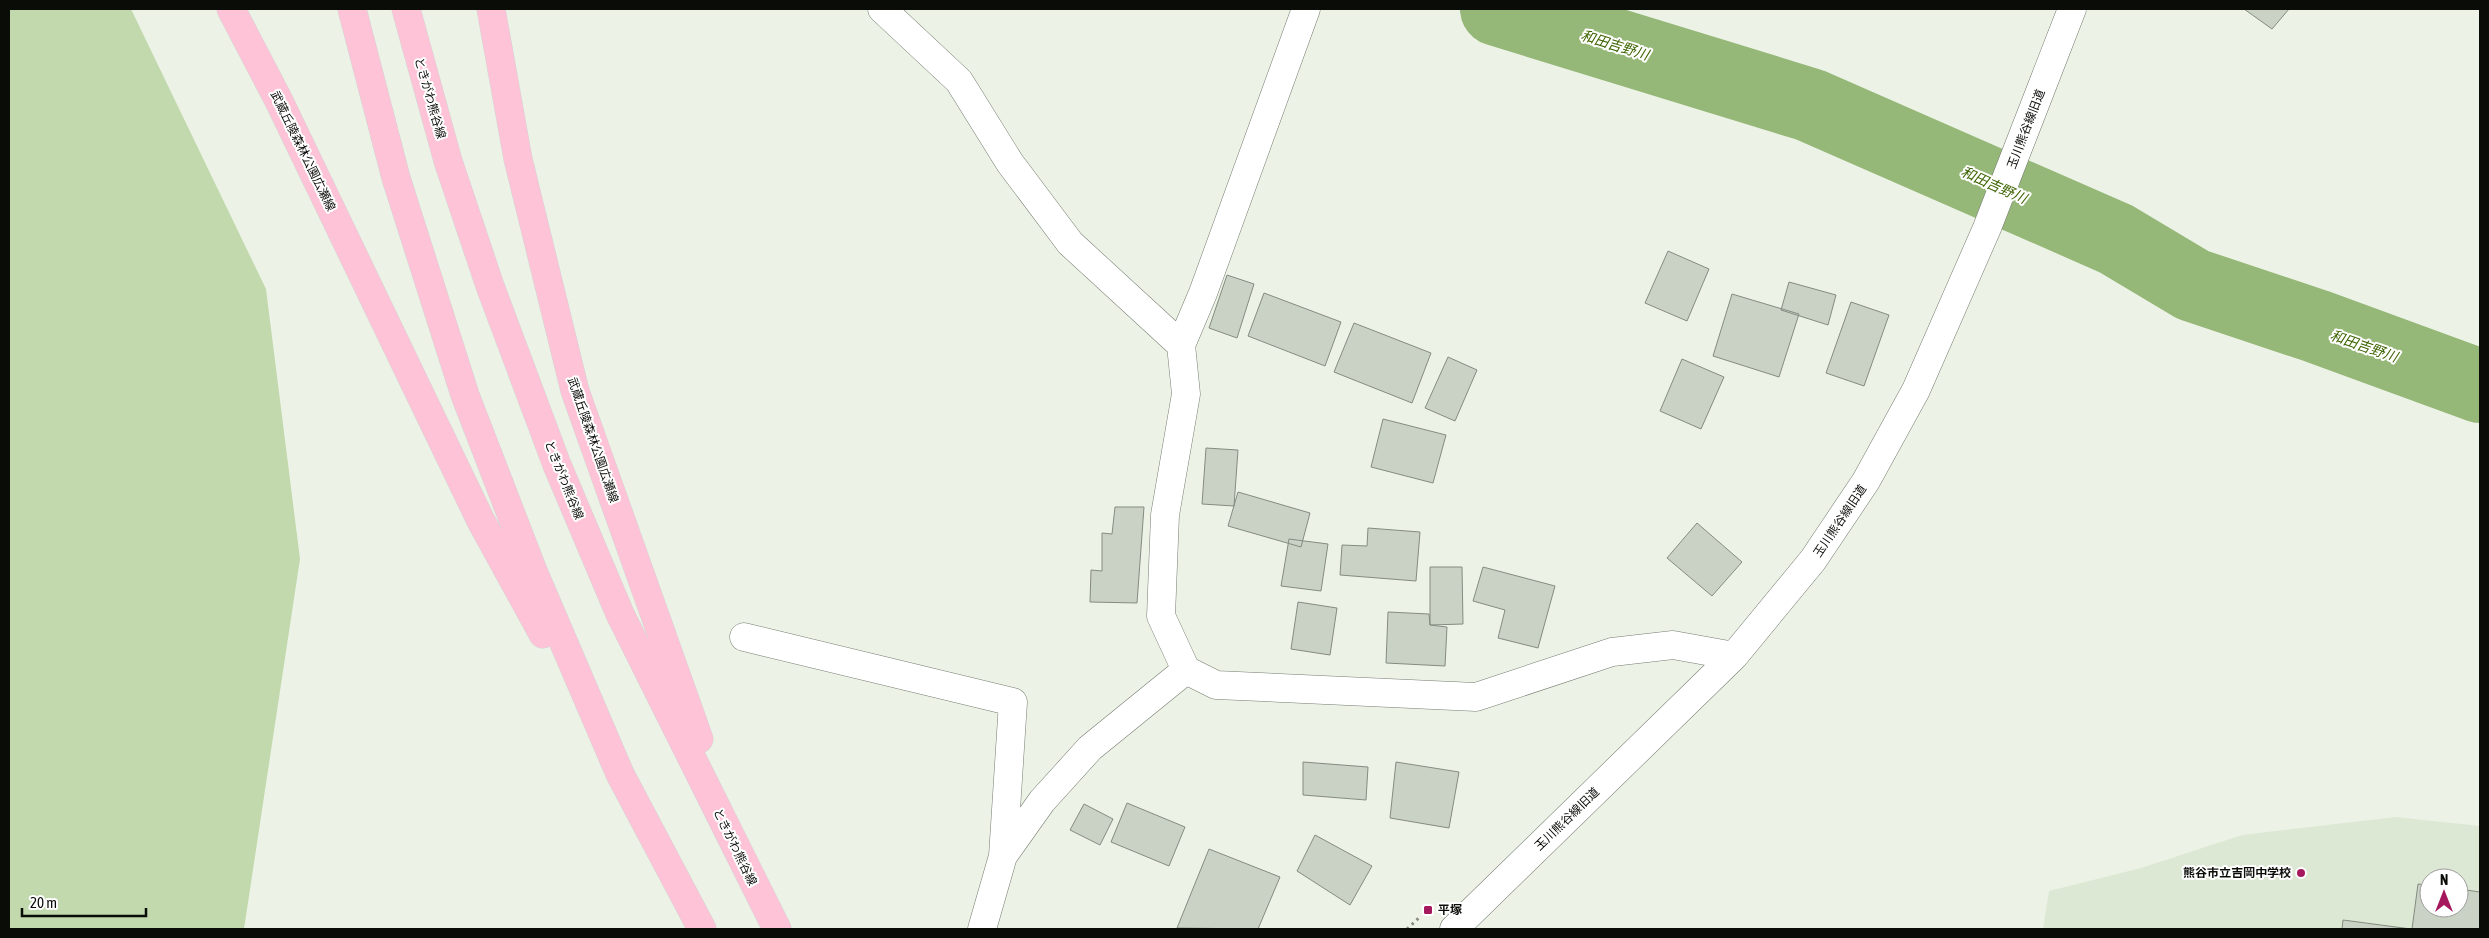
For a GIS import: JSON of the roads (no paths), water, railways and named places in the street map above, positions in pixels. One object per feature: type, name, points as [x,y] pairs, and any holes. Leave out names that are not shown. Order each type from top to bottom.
[{"type":"main road","name":"武蔵丘陵森林公園広瀬線","points":[[231,9],[279,100],[481,521],[620,774]]},
{"type":"main road","points":[[352,9],[396,178],[465,395],[533,571],[620,774],[702,929]]},
{"type":"main road","name":"ときがわ熊谷線","points":[[406,9],[448,161],[487,277],[557,465],[620,614],[776,929]]},
{"type":"main road","name":"武蔵丘陵森林公園広瀬線","points":[[491,9],[518,159],[575,391],[742,859]]},
{"type":"street","points":[[882,9],[959,81],[1010,163],[1070,243],[1181,345]]},
{"type":"street","points":[[1306,9],[1203,293],[1181,345],[1186,394],[1165,515],[1161,616],[1186,670],[1216,685],[1476,697],[1612,652],[1673,645],[1734,656]]},
{"type":"street","name":"玉川熊谷線旧道","points":[[1454,929],[1734,656],[1813,560],[1866,481],[1916,390],[1987,228],[2072,9]]},
{"type":"street","points":[[744,637],[1013,702],[1003,856],[982,929]]},
{"type":"street","points":[[1003,856],[1042,801],[1090,748],[1186,670]]},
{"type":"waterway","name":"和田吉野川","points":[[1497,9],[1810,105],[2116,239],[2193,285],[2316,326],[2480,386]]},
{"type":"place","name":"熊谷市立吉岡中学校","points":[[2301,873]]},
{"type":"place","name":"平塚","points":[[1428,910]]}]
